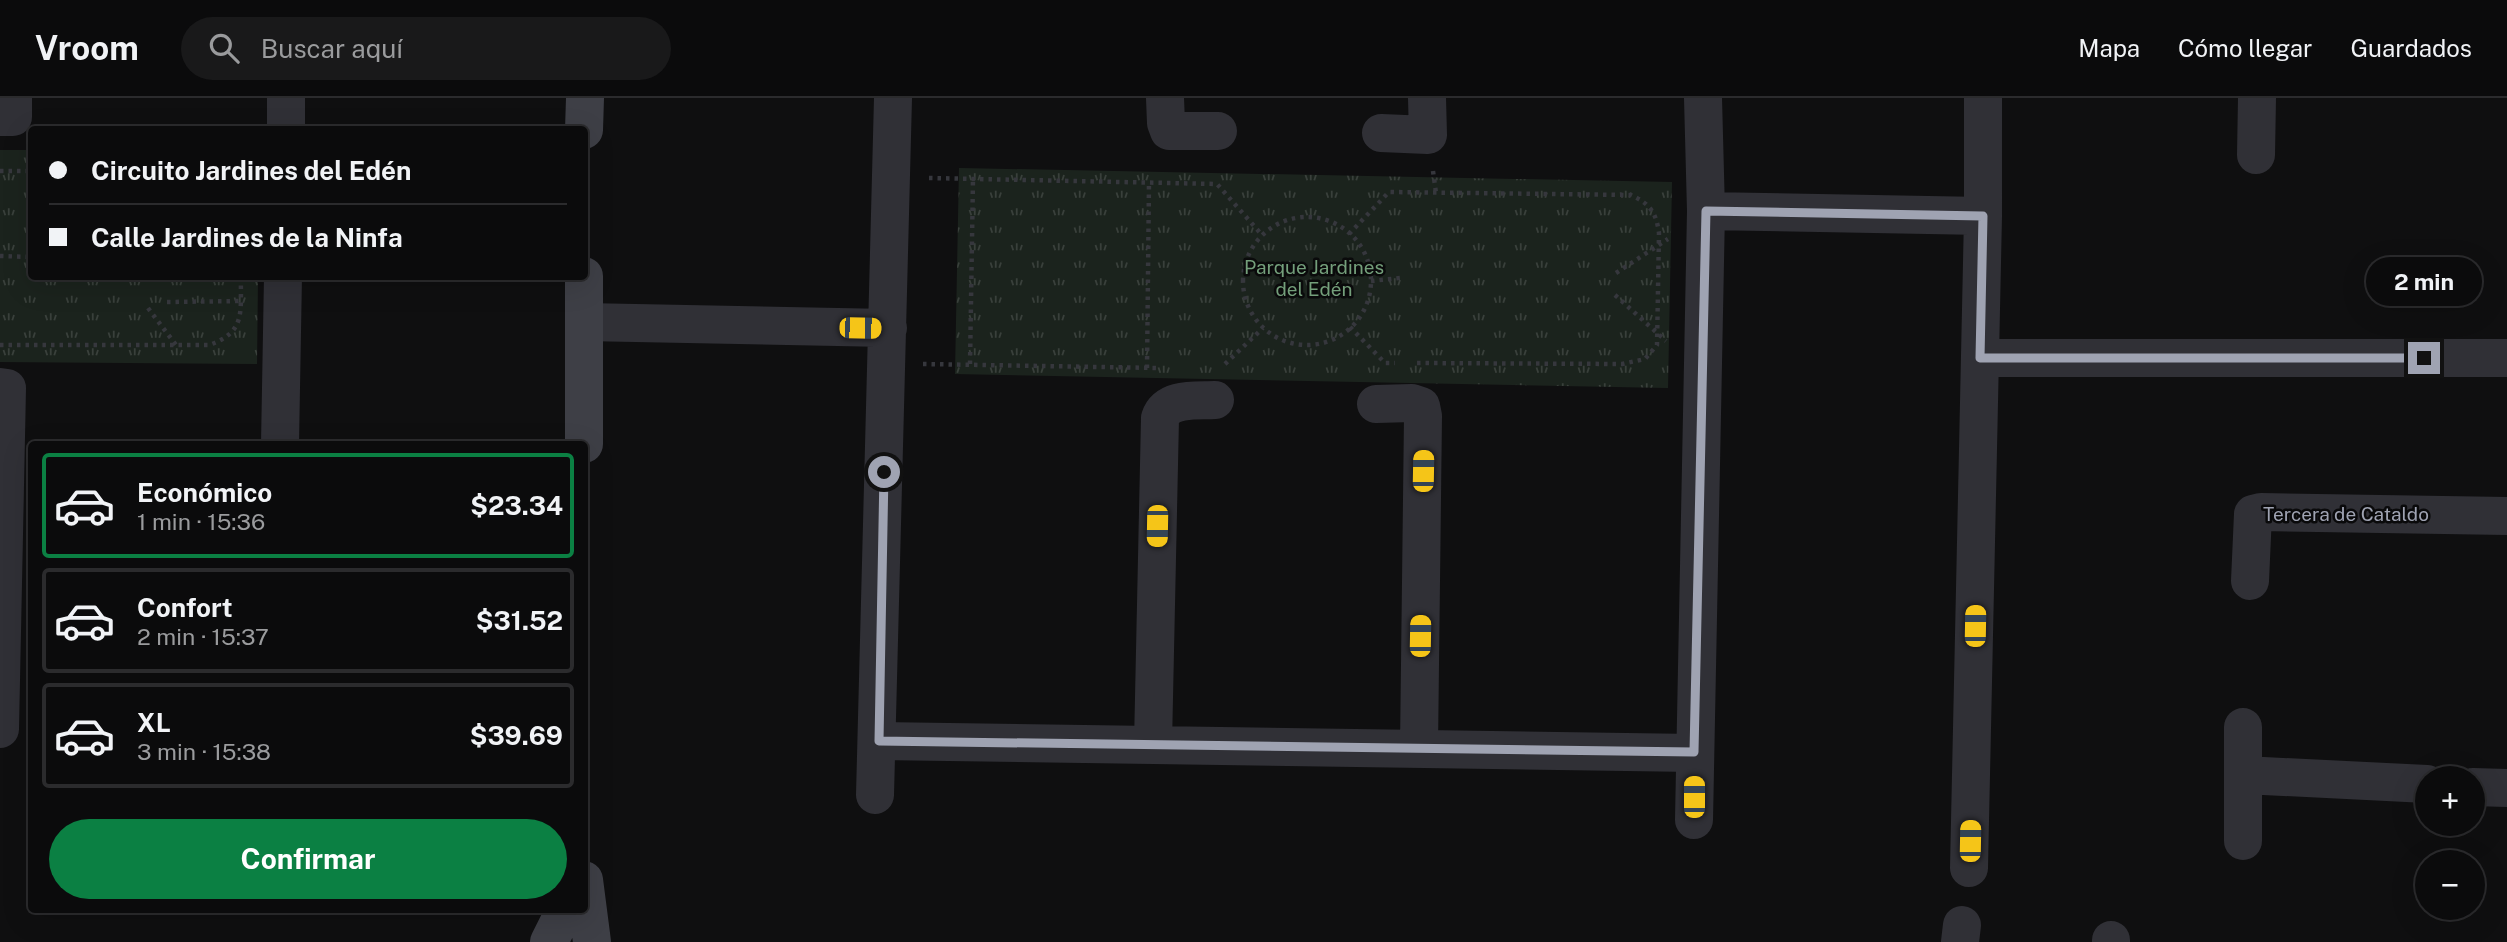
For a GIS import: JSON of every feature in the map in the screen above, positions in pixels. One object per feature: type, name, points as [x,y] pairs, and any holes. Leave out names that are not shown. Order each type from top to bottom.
[{"type":"street","points":[[0,117],[13,117],[12,98]]},
{"type":"street","points":[[286,98],[286,126]]},
{"type":"street","points":[[584,126],[585,98]]},
{"type":"street","points":[[875,795],[879,741],[893,98]]},
{"type":"street","points":[[1165,98],[1169,131],[1218,131]]},
{"type":"street","points":[[1381,133],[1428,135],[1427,98]]},
{"type":"street","points":[[1695,820],[1694,752],[1706,211],[1703,98]]},
{"type":"street","points":[[1969,868],[1983,216],[1983,98]]},
{"type":"street","points":[[2256,155],[2257,98]]},
{"type":"street","points":[[1706,211],[1983,216]]},
{"type":"street","points":[[584,280],[584,441]]},
{"type":"street","points":[[280,441],[283,289]]},
{"type":"street","points":[[584,322],[887,346]]},
{"type":"street","points":[[1980,358],[2507,358]]},
{"type":"street","points":[[1153,744],[1160,418],[1163,409],[1217,385]]},
{"type":"street","points":[[0,387],[7,388],[0,729],[28,729]]},
{"type":"street","points":[[1376,404],[1412,403],[1421,406],[1423,416],[1419,747]]},
{"type":"street","name":"Tercera de Cataldo","points":[[2250,581],[2253,514],[2507,516]]},
{"type":"street","points":[[2243,727],[2243,841]]},
{"type":"street","points":[[879,741],[1694,752]]},
{"type":"street","points":[[2244,775],[2415,783]]},
{"type":"street","points":[[2485,787],[2507,788]]},
{"type":"street","points":[[588,911],[592,942]]},
{"type":"street","points":[[549,942],[564,913]]},
{"type":"path","points":[[0,171],[28,171]]},
{"type":"path","points":[[893,178],[1217,184],[1262,235]]},
{"type":"path","points":[[970,364],[973,178]]},
{"type":"path","points":[[1147,368],[1149,182]]},
{"type":"path","points":[[1349,234],[1389,192],[1631,195],[1646,202],[1656,215],[1659,246],[1658,333],[1657,345],[1645,359],[1622,364],[1413,363]]},
{"type":"path","points":[[1616,273],[1659,246],[1706,211]]},
{"type":"path","points":[[1300,218],[1321,219],[1341,227],[1349,234],[1367,259],[1371,281],[1368,301],[1350,327],[1323,344],[1302,345],[1281,340],[1263,328],[1250,312],[1243,292],[1243,271],[1249,252],[1262,235],[1279,223],[1300,218]]},
{"type":"path","points":[[0,256],[28,257]]},
{"type":"path","points":[[1371,281],[1400,278]]},
{"type":"path","points":[[0,345],[209,345],[225,339],[240,323],[242,280]]},
{"type":"path","points":[[167,302],[241,301],[283,289]]},
{"type":"path","points":[[1615,295],[1702,376]]},
{"type":"path","points":[[148,308],[176,345]]},
{"type":"path","points":[[1350,327],[1385,363],[1399,363]]},
{"type":"path","points":[[1217,385],[1263,328]]},
{"type":"path","points":[[887,346],[970,364],[1171,368]]},
{"type":"green space","points":[[0,150],[28,150],[28,280],[258,280],[257,364],[0,362]]},
{"type":"green space","name":"Parque Jardines del Edén","points":[[959,168],[1672,182],[1668,388],[955,374]]},
{"type":"route","points":[[884,472],[879,741],[1694,752],[1706,211],[1983,216],[1980,358],[2424,358]]}]
